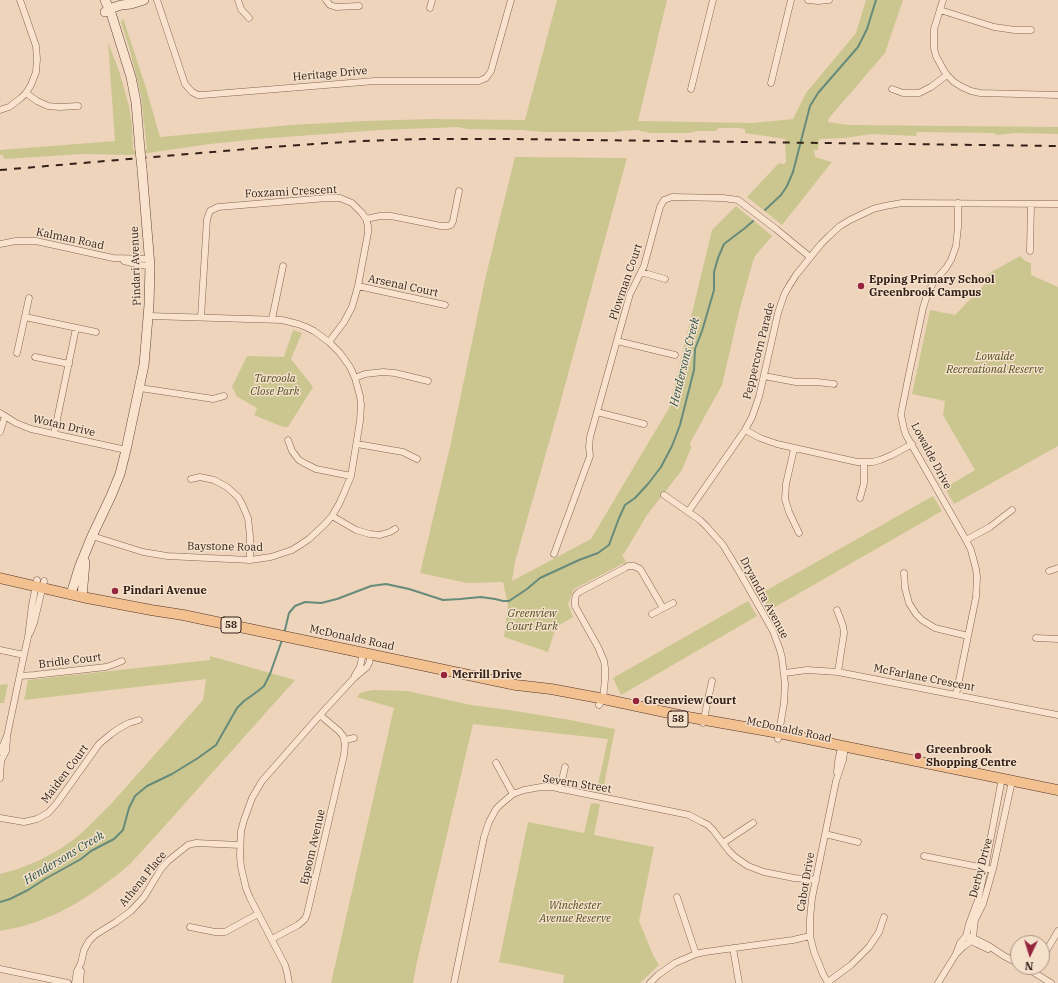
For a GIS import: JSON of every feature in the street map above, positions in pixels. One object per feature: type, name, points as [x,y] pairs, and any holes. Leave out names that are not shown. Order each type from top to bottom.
[{"type":"main road","name":"McDonalds Road","points":[[0,572],[40,584]]},
{"type":"main road","name":"McDonalds Road","points":[[0,578],[40,584],[151,610],[183,615],[516,684],[551,689],[600,701],[778,736],[843,751],[1001,781],[1058,795]]},
{"type":"main road","name":"McDonalds Road","points":[[1012,784],[1058,790]]},
{"type":"street","points":[[0,110],[9,107],[26,93],[34,79],[36,72],[38,59],[36,46],[20,0]]},
{"type":"street","name":"Pindari Avenue","points":[[77,592],[87,550],[92,536],[120,474],[140,388],[149,316],[149,263],[137,115],[107,9],[100,0]]},
{"type":"street","points":[[107,9],[144,0]]},
{"type":"street","name":"Heritage Drive","points":[[157,0],[186,84],[192,92],[202,95],[375,81],[479,81],[486,78],[491,72],[511,0]]},
{"type":"street","points":[[238,0],[242,9],[249,18]]},
{"type":"street","points":[[326,0],[330,5],[336,7],[359,6]]},
{"type":"street","points":[[430,8],[432,0]]},
{"type":"street","points":[[691,89],[713,0]]},
{"type":"street","points":[[771,83],[791,0]]},
{"type":"street","points":[[808,0],[829,0]]},
{"type":"street","points":[[943,0],[934,28],[934,48],[939,64],[947,75],[962,87],[980,93],[1058,95]]},
{"type":"street","points":[[940,10],[994,27],[1015,30],[1031,30]]},
{"type":"street","points":[[892,89],[903,94],[919,93],[932,87],[947,75]]},
{"type":"street","points":[[26,93],[37,101],[48,106],[78,106]]},
{"type":"street","points":[[329,342],[349,314],[354,301],[368,240],[368,226],[366,219],[380,216],[391,216],[441,226],[448,226],[453,221],[459,190]]},
{"type":"street","name":"Foxzami Crescent","points":[[201,317],[207,219],[212,209],[218,207],[335,198],[346,200],[358,207],[366,219]]},
{"type":"street","name":"Plowman Court","points":[[554,554],[590,456],[589,442],[630,294],[646,260],[661,204],[666,198],[723,198],[738,200],[776,228],[810,257]]},
{"type":"street","name":"Peppercorn Parade","points":[[688,512],[745,430],[756,408],[784,295],[792,281],[810,257],[840,226],[873,209],[902,203],[1058,204]]},
{"type":"street","name":"Lowalde Drive","points":[[956,695],[976,597],[977,577],[974,560],[966,540],[904,429],[902,409],[927,295],[933,283],[951,260],[956,246],[958,203]]},
{"type":"street","points":[[1030,251],[1031,204]]},
{"type":"street","name":"Kalman Road","points":[[0,244],[16,240],[36,241],[131,263],[149,263]]},
{"type":"street","points":[[272,319],[283,266]]},
{"type":"street","points":[[641,272],[664,279]]},
{"type":"street","name":"Arsenal Court","points":[[358,286],[445,305]]},
{"type":"street","points":[[17,353],[28,298]]},
{"type":"street","name":"Baystone Road","points":[[92,536],[143,552],[159,555],[250,560],[271,557],[292,550],[309,539],[320,529],[332,516],[344,494],[350,476],[360,421],[361,405],[359,392],[355,378],[345,359],[329,342],[314,331],[298,324],[272,319],[149,316]]},
{"type":"street","points":[[25,317],[96,332]]},
{"type":"street","points":[[54,434],[76,328]]},
{"type":"street","points":[[617,341],[675,355]]},
{"type":"street","points":[[35,357],[69,364]]},
{"type":"street","points":[[355,378],[365,374],[383,372],[395,373],[428,381]]},
{"type":"street","points":[[764,376],[796,382],[834,384]]},
{"type":"street","points":[[140,388],[207,398],[224,396]]},
{"type":"street","points":[[597,412],[644,424]]},
{"type":"street","points":[[0,432],[3,414]]},
{"type":"street","name":"Wotan Drive","points":[[3,414],[16,423],[31,429],[126,450]]},
{"type":"street","points":[[745,430],[769,442],[794,449],[864,463],[887,458],[912,444]]},
{"type":"street","points":[[288,440],[292,451],[299,460],[304,463],[321,470],[350,476]]},
{"type":"street","points":[[356,444],[403,452],[417,459]]},
{"type":"street","points":[[794,449],[786,484],[785,499],[788,512],[799,532]]},
{"type":"street","points":[[860,498],[864,483],[864,463]]},
{"type":"street","points":[[191,479],[200,477],[214,480],[227,487],[238,497],[248,518],[250,560]]},
{"type":"street","name":"Dryandra Avenue","points":[[664,495],[688,512],[715,535],[737,567],[773,631],[780,650],[786,684],[778,736]]},
{"type":"street","points":[[966,540],[990,527],[1012,510]]},
{"type":"street","points":[[332,516],[356,530],[370,534],[380,535],[396,529]]},
{"type":"street","points":[[600,701],[605,679],[604,661],[598,647],[575,606],[576,595],[625,568],[634,566],[642,572],[663,608]]},
{"type":"street","points":[[1049,570],[1058,568]]},
{"type":"street","points":[[904,573],[905,588],[909,603],[922,620],[935,628],[968,636]]},
{"type":"street","points":[[0,778],[0,761],[6,751],[7,736],[28,637],[34,623],[40,584]]},
{"type":"street","points":[[652,614],[673,603]]},
{"type":"street","points":[[837,610],[844,633],[838,672]]},
{"type":"street","points":[[1036,638],[1058,639]]},
{"type":"street","points":[[0,650],[24,655]]},
{"type":"street","points":[[289,983],[285,965],[250,898],[245,884],[241,867],[240,845],[244,820],[256,790],[271,770],[320,715],[366,667],[369,663],[367,654]]},
{"type":"street","name":"Bridle Court","points":[[20,676],[106,667],[122,661]]},
{"type":"street","name":"McFarlane Crescent","points":[[785,673],[808,670],[838,672],[1058,715]]},
{"type":"street","points":[[703,722],[712,681]]},
{"type":"street","points":[[320,715],[339,731],[345,740],[354,738]]},
{"type":"street","name":"Maiden Court","points":[[0,818],[24,822],[37,819],[48,813],[57,803],[99,744],[124,725],[139,720]]},
{"type":"street","points":[[0,752],[7,736]]},
{"type":"street","name":"Epsom Avenue","points":[[272,939],[298,925],[308,914],[344,754],[345,740]]},
{"type":"street","name":"Cabot Drive","points":[[828,983],[817,961],[811,938],[811,910],[836,782],[843,760],[843,751]]},
{"type":"street","points":[[496,763],[513,794]]},
{"type":"street","points":[[560,789],[565,767]]},
{"type":"street","name":"Derby Drive","points":[[938,983],[956,954],[960,943],[966,936],[978,900],[986,868],[1001,781]]},
{"type":"street","name":"Derby Drive","points":[[956,954],[972,939],[975,920],[983,904],[993,869],[1012,784]]},
{"type":"street","name":"Severn Street","points":[[454,983],[486,829],[496,809],[513,794],[524,790],[535,787],[560,789],[689,815],[708,825],[735,857],[748,866],[764,872],[816,882]]},
{"type":"street","points":[[723,843],[753,823]]},
{"type":"street","points":[[825,834],[858,842]]},
{"type":"street","name":"Athena Place","points":[[80,983],[81,963],[84,950],[92,937],[131,911],[148,891],[164,865],[188,845],[196,843],[240,845]]},
{"type":"street","points":[[924,856],[993,869]]},
{"type":"street","points":[[677,897],[696,954]]},
{"type":"street","points":[[190,927],[215,932],[225,932],[258,914]]},
{"type":"street","points":[[828,983],[851,965],[869,947],[879,932],[884,917]]},
{"type":"street","points":[[1050,945],[1058,931]]},
{"type":"street","points":[[966,936],[989,946],[1010,959]]},
{"type":"street","points":[[650,983],[658,975],[675,963],[696,954],[811,938]]},
{"type":"street","points":[[733,948],[740,983]]},
{"type":"street","name":"Athena Place","points":[[75,983],[77,971],[81,963]]},
{"type":"street","points":[[0,969],[68,983]]},
{"type":"street","points":[[1040,975],[1051,983]]},
{"type":"green space","points":[[557,0],[667,0],[638,121],[753,123],[793,119],[806,93],[856,33],[866,0],[903,0],[885,53],[829,118],[828,122],[849,125],[1058,127],[1058,134],[1014,133],[997,135],[993,133],[917,132],[916,136],[871,134],[845,138],[819,139],[818,150],[814,150],[815,157],[832,162],[782,225],[747,197],[779,163],[784,164],[786,162],[785,139],[745,133],[745,129],[739,128],[719,128],[716,131],[697,131],[690,133],[651,133],[636,130],[612,132],[544,132],[467,129],[458,127],[380,130],[258,139],[129,155],[82,154],[4,159],[3,155],[0,155],[0,150],[115,141],[108,42],[120,74],[129,106],[132,125],[133,150],[147,149],[141,96],[130,50],[121,22],[123,18],[160,137],[291,125],[365,121],[432,119],[525,120]]},
{"type":"green space","name":"Greenview Court Park","points":[[515,157],[627,158],[515,562],[512,581],[591,539],[669,408],[712,230],[736,206],[772,236],[755,256],[753,261],[739,312],[722,385],[690,443],[691,448],[682,470],[647,515],[622,555],[626,562],[574,589],[568,604],[573,617],[556,627],[548,652],[504,637],[508,605],[503,582],[467,583],[420,573],[450,447],[486,275]]},
{"type":"green space","name":"Lowalde Recreational Reserve","points":[[1020,256],[1025,261],[1031,263],[1031,275],[1058,287],[1058,446],[954,504],[945,488],[975,470],[943,415],[945,401],[912,394],[930,310],[955,315],[985,284],[986,275]]},
{"type":"green space","name":"Tarcoola Close Park","points":[[293,330],[302,333],[291,359],[313,387],[288,427],[283,427],[254,415],[257,408],[236,396],[232,387],[247,356],[284,357]]},
{"type":"green space","points":[[933,496],[942,511],[770,610],[760,594]]},
{"type":"green space","points":[[748,601],[757,616],[621,695],[613,678]]},
{"type":"green space","points":[[210,656],[295,680],[131,863],[117,875],[91,894],[58,913],[20,927],[0,931],[0,874],[18,869],[40,860],[60,849],[77,837],[91,824],[111,804],[203,700],[206,679],[24,700],[28,680],[210,660]]},
{"type":"green space","points":[[8,684],[4,703],[0,703],[0,685]]},
{"type":"green space","points":[[372,690],[407,691],[471,705],[570,720],[615,729],[603,790],[597,789],[608,739],[473,724],[413,983],[331,983],[394,708],[357,697],[360,693]]},
{"type":"green space","name":"Winchester Avenue Reserve","points":[[591,803],[600,804],[594,835],[654,847],[639,921],[654,957],[659,965],[640,983],[563,983],[564,975],[499,962],[528,822],[584,833]]},
{"type":"waterway","name":"Hendersons Creek","points":[[765,210],[781,195],[787,186],[793,172],[810,106],[818,93],[858,47],[867,29],[876,0]]},
{"type":"waterway","name":"Hendersons Creek","points":[[284,634],[289,613],[295,606],[305,602],[321,603],[337,599],[371,586],[386,584],[409,589],[443,600],[481,597],[509,601],[540,578],[598,553],[609,545],[625,505],[635,498],[648,484],[661,467],[672,446],[680,425],[694,370],[695,349],[714,290],[714,272],[718,258],[724,244],[753,221]]},
{"type":"waterway","name":"Hendersons Creek","points":[[0,902],[28,890],[81,859],[91,851],[114,839],[123,830],[129,808],[135,796],[147,786],[172,774],[216,745],[237,708],[264,686],[270,674],[282,640]]},
{"type":"railway","points":[[0,170],[271,147],[359,141],[423,139],[1058,146]]},
{"type":"place","name":"Epping Primary School Greenbrook Campus","points":[[861,286]]},
{"type":"place","name":"Pindari Avenue","points":[[115,591]]},
{"type":"place","name":"Merrill Drive","points":[[444,675]]},
{"type":"place","name":"Greenview Court","points":[[636,701]]},
{"type":"place","name":"Greenbrook Shopping Centre","points":[[918,756]]}]
